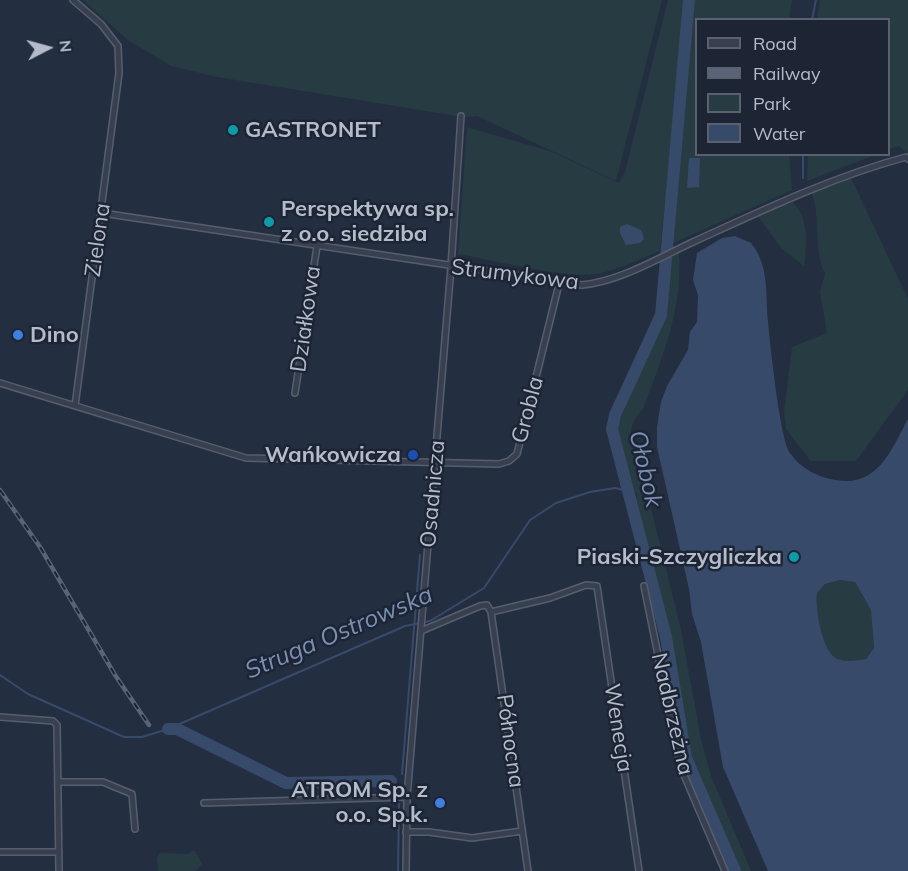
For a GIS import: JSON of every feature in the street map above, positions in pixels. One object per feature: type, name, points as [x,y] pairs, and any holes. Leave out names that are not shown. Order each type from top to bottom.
[{"type":"street","name":"Zielona","points":[[73,0],[101,24],[118,46],[119,73],[75,406]]},
{"type":"street","name":"Osadnicza","points":[[406,871],[407,797],[451,267],[461,116]]},
{"type":"street","name":"Strumykowa","points":[[102,213],[559,284],[582,285],[606,281],[869,166],[907,158]]},
{"type":"street","name":"Działkowa","points":[[295,393],[317,246]]},
{"type":"street","name":"Grobla","points":[[435,464],[499,464],[515,457],[559,284]]},
{"type":"street","points":[[0,383],[246,458],[435,464]]},
{"type":"street","name":"Wenecja","points":[[491,612],[550,598],[586,585],[597,586],[639,871]]},
{"type":"street","name":"Nadbrzeżna","points":[[644,586],[681,768],[725,871]]},
{"type":"street","points":[[422,631],[480,606],[487,605],[491,612]]},
{"type":"street","name":"Północna","points":[[491,612],[528,871]]},
{"type":"street","points":[[0,717],[53,721],[57,725],[59,871]]},
{"type":"street","points":[[58,782],[103,782],[132,794],[135,829]]},
{"type":"street","points":[[204,803],[407,797]]},
{"type":"street","points":[[406,832],[429,832],[472,838],[522,831]]},
{"type":"street","points":[[0,852],[58,852]]},
{"type":"green space","points":[[83,0],[662,0],[616,181],[477,116],[463,117],[217,77],[171,66],[128,40]]},
{"type":"green space","points":[[668,0],[685,0],[660,251],[611,270],[581,275],[546,271],[458,254],[467,127],[552,152],[619,183],[625,172]]},
{"type":"green space","points":[[695,0],[792,0],[789,18],[695,18],[695,156],[789,156],[792,190],[671,244]]},
{"type":"green space","points":[[820,0],[908,0],[908,154],[899,146],[890,149],[890,18],[817,18]]},
{"type":"green space","points":[[808,156],[872,156],[807,181]]},
{"type":"green space","points":[[851,178],[908,299],[908,390],[856,461],[811,461],[786,429],[784,412],[792,347],[827,333],[820,291],[825,274],[819,254],[815,203],[812,193]]},
{"type":"green space","points":[[793,202],[802,216],[806,232],[804,266],[781,248],[758,216]]},
{"type":"green space","points":[[679,253],[678,294],[670,333],[643,409],[631,429],[631,435],[681,630],[701,739],[711,776],[751,871],[740,871],[690,757],[672,638],[636,503],[637,495],[631,486],[616,429],[664,315],[667,260]]},
{"type":"green space","points":[[840,580],[855,582],[871,610],[874,648],[866,660],[837,659],[827,648],[824,639],[818,619],[817,593],[825,584]]},
{"type":"green space","points":[[194,850],[203,865],[195,871],[158,871],[157,858],[160,853],[188,854]]},
{"type":"water","points":[[689,158],[700,158],[699,187],[687,188]]},
{"type":"water","points":[[627,224],[641,230],[644,239],[640,243],[626,245],[620,233],[620,227]]},
{"type":"water","name":"Piaski-Szczygliczka","points":[[735,236],[751,243],[761,261],[766,281],[771,350],[783,430],[790,453],[799,463],[815,474],[828,479],[850,481],[862,478],[873,472],[889,454],[908,419],[908,871],[768,871],[723,767],[701,642],[692,614],[689,589],[657,447],[661,402],[667,386],[688,350],[690,332],[697,322],[698,295],[693,280],[697,253],[722,238]],"holes":[[[840,580],[855,582],[871,610],[874,648],[866,659],[844,661],[837,659],[827,648],[818,619],[817,593],[825,584]]]},
{"type":"waterway","name":"Ołobok","points":[[689,0],[661,315],[615,415],[612,429],[666,637],[686,758],[735,871]]},
{"type":"waterway","points":[[812,18],[816,0]]},
{"type":"waterway","points":[[803,156],[803,178]]},
{"type":"waterway","name":"Struga Ostrowska","points":[[0,675],[28,694],[124,737],[142,737],[168,729],[405,626],[430,621],[484,588],[530,520],[556,503],[590,492],[615,488],[628,491]]},
{"type":"waterway","points":[[402,774],[420,555]]},
{"type":"waterway","name":"Struga Ostrowska","points":[[168,729],[177,729],[286,783],[391,781]]},
{"type":"waterway","points":[[398,871],[399,804]]},
{"type":"railway","points":[[0,490],[40,547],[115,675],[149,725]]},
{"type":"place","name":"GASTRONET","points":[[233,130]]},
{"type":"place","name":"Perspektywa sp. z o.o. siedziba","points":[[269,222]]},
{"type":"place","name":"Dino","points":[[18,335]]},
{"type":"place","name":"Wańkowicza","points":[[413,455]]},
{"type":"place","name":"Piaski-Szczygliczka","points":[[794,557]]},
{"type":"place","name":"ATROM Sp. z o.o. Sp.k.","points":[[440,803]]}]
